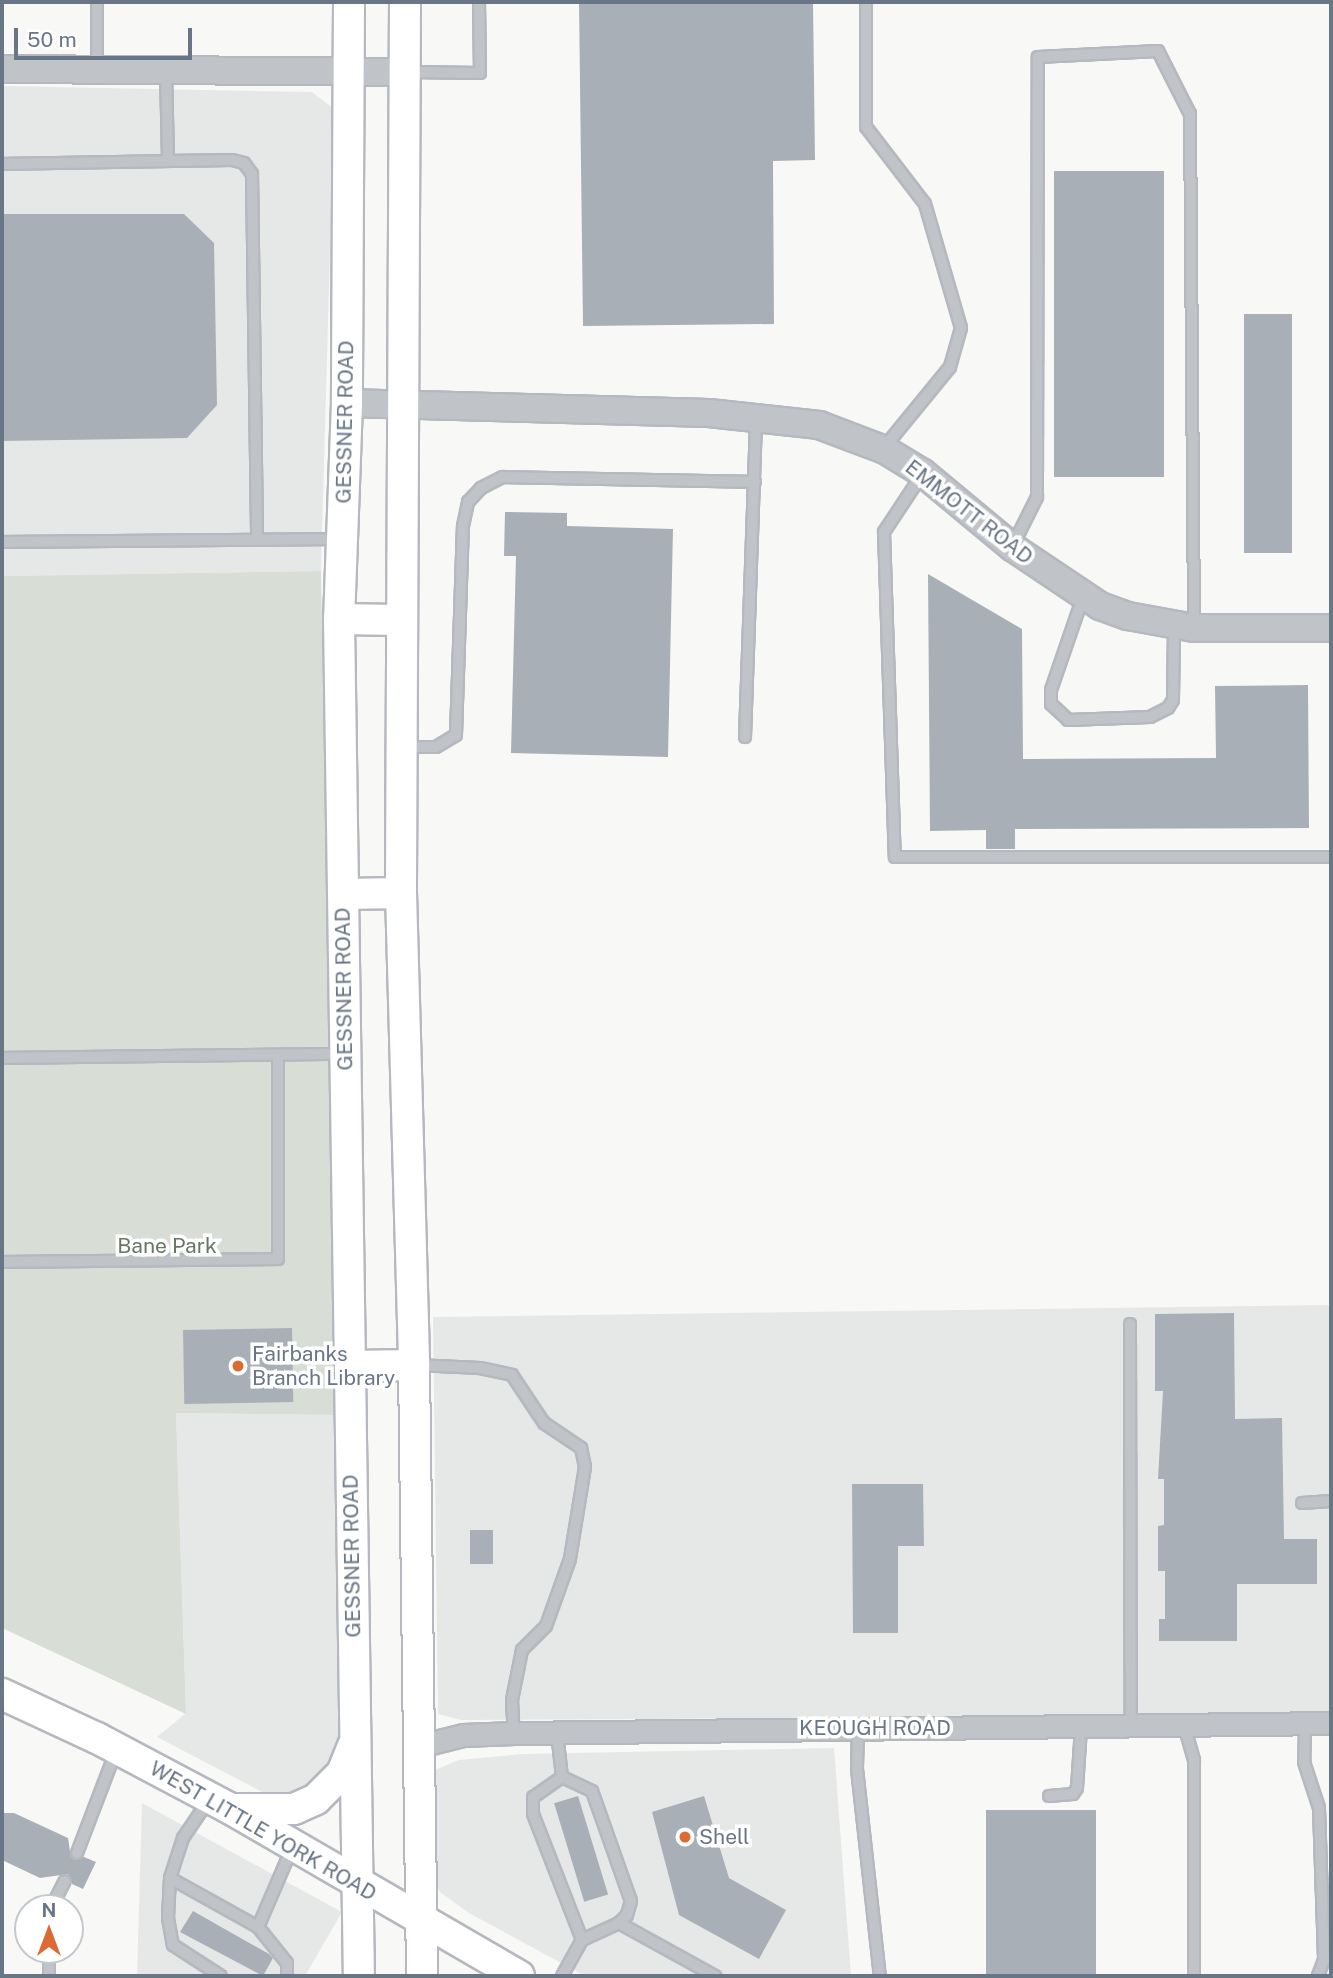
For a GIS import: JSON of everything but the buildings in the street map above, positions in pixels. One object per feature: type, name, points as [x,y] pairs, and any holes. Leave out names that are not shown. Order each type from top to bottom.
[{"type":"main road","name":"GESSNER ROAD","points":[[348,2],[347,403],[340,619],[354,1742],[360,1887],[359,1976]]},
{"type":"main road","points":[[405,2],[406,405],[400,620],[401,893],[414,1365],[422,1976]]},
{"type":"main road","points":[[340,619],[400,620]]},
{"type":"main road","points":[[342,894],[401,893]]},
{"type":"main road","points":[[350,1366],[414,1365]]},
{"type":"main road","name":"WEST LITTLE YORK ROAD","points":[[2,1694],[117,1748],[220,1804],[360,1887],[519,1976]]},
{"type":"main road","points":[[220,1804],[294,1809],[316,1799],[342,1773],[354,1742]]},
{"type":"street","points":[[2,69],[406,72]]},
{"type":"street","name":"EMMOTT ROAD","points":[[347,403],[756,416],[819,425],[882,449],[923,472],[1012,547],[1083,597],[1128,616],[1184,627],[1331,628]]},
{"type":"street","name":"KEOUGH ROAD","points":[[419,1746],[463,1735],[514,1733],[1331,1723]]},
{"type":"lane","points":[[97,2],[97,70]]},
{"type":"lane","points":[[406,72],[480,74],[479,2]]},
{"type":"lane","points":[[866,2],[866,127],[925,204],[961,328],[950,367],[882,449]]},
{"type":"lane","points":[[1012,547],[1037,498],[1038,57],[1158,51],[1190,114],[1184,627],[1173,699],[1168,708],[1150,717],[1068,720],[1051,704],[1051,690],[1083,597]]},
{"type":"lane","points":[[166,71],[168,161]]},
{"type":"lane","points":[[2,164],[232,160],[244,163],[252,174],[257,539]]},
{"type":"lane","points":[[745,737],[756,416]]},
{"type":"lane","points":[[923,472],[884,532],[895,857],[1331,857]]},
{"type":"lane","points":[[400,747],[436,747],[456,735],[463,526],[468,502],[481,488],[503,477],[755,482]]},
{"type":"lane","points":[[2,542],[342,539]]},
{"type":"lane","points":[[2,1058],[346,1054]]},
{"type":"lane","points":[[2,1262],[278,1259],[278,1055]]},
{"type":"lane","points":[[1130,1324],[1131,1726]]},
{"type":"lane","points":[[414,1365],[480,1368],[512,1375],[544,1423],[581,1448],[585,1467],[570,1559],[546,1626],[522,1650],[512,1700],[514,1733]]},
{"type":"lane","points":[[1302,1503],[1331,1501]]},
{"type":"lane","points":[[1305,1723],[1304,1762],[1319,1808],[1324,1960],[1318,1976]]},
{"type":"lane","points":[[1184,1725],[1194,1761],[1194,1976]]},
{"type":"lane","points":[[858,1727],[857,1769],[880,1976]]},
{"type":"lane","points":[[1049,1796],[1073,1794],[1077,1788],[1081,1727]]},
{"type":"lane","points":[[557,1733],[562,1777]]},
{"type":"lane","points":[[77,1853],[117,1748]]},
{"type":"lane","points":[[562,1777],[592,1791],[629,1889],[627,1915],[619,1923],[582,1940],[562,1976]]},
{"type":"lane","points":[[562,1777],[534,1797],[534,1814],[582,1940]]},
{"type":"lane","points":[[220,1804],[183,1838],[170,1878],[168,1918],[173,1945],[221,1976]]},
{"type":"lane","points":[[258,1927],[293,1846]]},
{"type":"lane","points":[[170,1878],[258,1927],[287,1963],[287,1976]]},
{"type":"lane","points":[[58,1894],[65,1881]]},
{"type":"lane","points":[[619,1923],[715,1976]]},
{"type":"shaded area","points":[[2,86],[312,92],[334,109],[321,571],[2,576]]},
{"type":"shaded area","points":[[1331,1305],[1331,1715],[461,1720],[438,1714],[433,1317]]},
{"type":"shaded area","points":[[176,1413],[335,1415],[342,1757],[317,1792],[268,1795],[157,1737],[186,1713]]},
{"type":"shaded area","points":[[834,1748],[851,1976],[585,1976],[469,1913],[440,1892],[431,1872],[428,1788],[435,1770],[459,1760],[522,1754]]},
{"type":"shaded area","points":[[142,1803],[342,1912],[305,1976],[137,1976]]},
{"type":"green space","name":"Bane Park","points":[[321,571],[335,1415],[176,1413],[186,1714],[2,1628],[2,576]]},
{"type":"place","name":"Fairbanks Branch Library","points":[[238,1366]]},
{"type":"place","name":"Shell","points":[[685,1837]]}]
